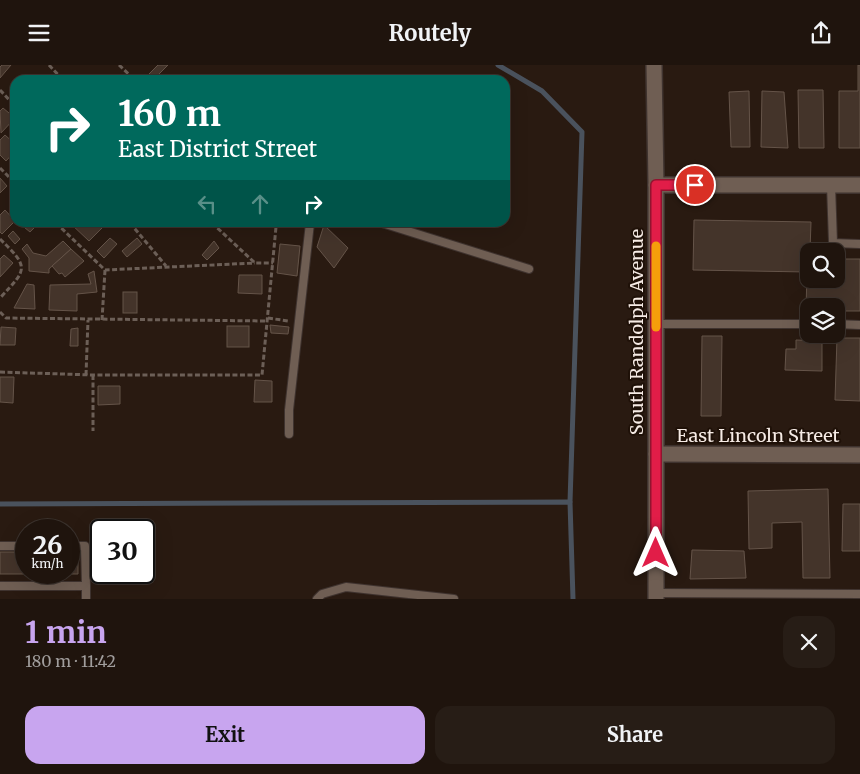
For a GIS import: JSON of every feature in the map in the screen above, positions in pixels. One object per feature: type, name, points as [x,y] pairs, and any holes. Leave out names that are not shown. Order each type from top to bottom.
[{"type":"street","name":"South Randolph Avenue","points":[[654,65],[656,185],[656,596]]},
{"type":"street","points":[[656,185],[860,185]]},
{"type":"street","name":"East Lincoln Street","points":[[656,454],[860,455]]},
{"type":"lane","points":[[831,185],[833,243],[860,244]]},
{"type":"lane","points":[[289,434],[289,410],[310,227]]},
{"type":"lane","points":[[395,227],[529,269]]},
{"type":"lane","points":[[656,324],[800,324]]},
{"type":"lane","points":[[845,325],[860,325]]},
{"type":"lane","points":[[0,545],[15,546]]},
{"type":"lane","points":[[80,546],[85,546],[86,599]]},
{"type":"lane","points":[[0,586],[86,586]]},
{"type":"lane","points":[[318,599],[322,594],[346,587],[454,599]]},
{"type":"lane","points":[[656,596],[860,594]]},
{"type":"path","points":[[49,65],[58,75]]},
{"type":"path","points":[[119,65],[130,75]]},
{"type":"path","points":[[0,90],[10,100]]},
{"type":"path","points":[[0,168],[10,178]]},
{"type":"path","points":[[60,227],[105,270],[273,263]]},
{"type":"path","points":[[133,227],[167,267]]},
{"type":"path","points":[[216,227],[255,263]]},
{"type":"path","points":[[0,371],[86,375],[262,375],[276,227]]},
{"type":"path","points":[[0,239],[18,256],[22,268],[20,277],[0,298]]},
{"type":"path","points":[[102,320],[105,270]]},
{"type":"path","points":[[0,312],[6,318],[299,321]]},
{"type":"path","points":[[86,375],[88,320]]},
{"type":"path","points":[[93,375],[93,431]]},
{"type":"building","points":[[2,65],[11,65],[0,78],[0,67]]},
{"type":"building","points":[[158,65],[168,65],[158,75],[148,75]]},
{"type":"building","points":[[858,65],[860,65],[860,148],[839,148],[839,91],[858,91]]},
{"type":"building","points":[[798,90],[823,90],[824,148],[799,148]]},
{"type":"building","points":[[749,91],[750,147],[731,147],[729,92]]},
{"type":"building","points":[[762,91],[784,92],[788,148],[761,147]]},
{"type":"building","points":[[3,108],[10,114],[10,123],[1,133],[0,111]]},
{"type":"building","points":[[5,135],[10,140],[10,157],[6,161],[0,155],[0,140]]},
{"type":"building","points":[[0,178],[7,186],[0,193]]},
{"type":"building","points":[[5,210],[10,216],[10,226],[2,234],[0,232],[0,215]]},
{"type":"building","points":[[694,220],[811,222],[810,243],[800,243],[800,272],[693,270]]},
{"type":"building","points":[[24,227],[35,227],[30,232]]},
{"type":"building","points":[[74,227],[102,228],[89,241]]},
{"type":"building","points":[[323,227],[326,227],[348,248],[334,268],[317,247]]},
{"type":"building","points":[[13,231],[20,239],[15,244],[8,236]]},
{"type":"building","points":[[110,238],[117,244],[104,258],[97,251]]},
{"type":"building","points":[[137,238],[142,244],[127,257],[122,251]]},
{"type":"building","points":[[63,241],[71,249],[49,269],[49,273],[29,271],[29,258],[22,249],[27,244],[33,253],[46,256]]},
{"type":"building","points":[[214,241],[219,248],[207,260],[202,255]]},
{"type":"building","points":[[280,244],[300,246],[297,276],[277,273]]},
{"type":"building","points":[[71,249],[84,261],[65,277],[62,273],[59,274],[52,266]]},
{"type":"building","points":[[4,255],[13,263],[0,277],[0,259]]},
{"type":"building","points":[[845,259],[860,259],[860,311],[845,311],[845,298],[806,298],[807,288],[845,288]]},
{"type":"building","points":[[94,271],[97,292],[77,294],[77,311],[49,310],[50,285],[91,284],[88,274]]},
{"type":"building","points":[[239,275],[262,275],[262,294],[238,293]]},
{"type":"building","points":[[27,284],[34,285],[35,309],[14,308]]},
{"type":"building","points":[[123,292],[137,292],[137,313],[123,313]]},
{"type":"building","points":[[270,325],[289,327],[288,334],[271,333]]},
{"type":"building","points":[[227,326],[249,326],[249,347],[227,347]]},
{"type":"building","points":[[1,327],[16,328],[15,345],[0,345]]},
{"type":"building","points":[[78,328],[78,346],[70,346],[71,329]]},
{"type":"building","points":[[702,336],[722,336],[721,416],[701,416]]},
{"type":"building","points":[[845,338],[860,338],[860,401],[835,400],[837,343],[845,343]]},
{"type":"building","points":[[796,340],[800,340],[800,343],[822,343],[822,371],[785,370],[786,349],[796,349]]},
{"type":"building","points":[[0,377],[14,377],[13,403],[0,402]]},
{"type":"building","points":[[255,380],[272,381],[272,402],[254,402]]},
{"type":"building","points":[[98,386],[120,386],[120,404],[98,405]]},
{"type":"building","points":[[828,489],[830,578],[803,578],[802,522],[772,523],[772,548],[749,549],[748,491]]},
{"type":"building","points":[[843,504],[860,504],[860,551],[842,551]]},
{"type":"building","points":[[692,550],[744,551],[746,578],[690,579]]},
{"type":"building","points":[[0,552],[15,552],[15,574],[0,574]]},
{"type":"waterway","points":[[498,65],[542,91],[582,132],[570,502]]},
{"type":"waterway","points":[[0,504],[570,502],[573,599]]},
{"type":"slow traffic","points":[[656,246],[656,327]]},
{"type":"route","points":[[656,553],[656,185],[695,185]]}]
